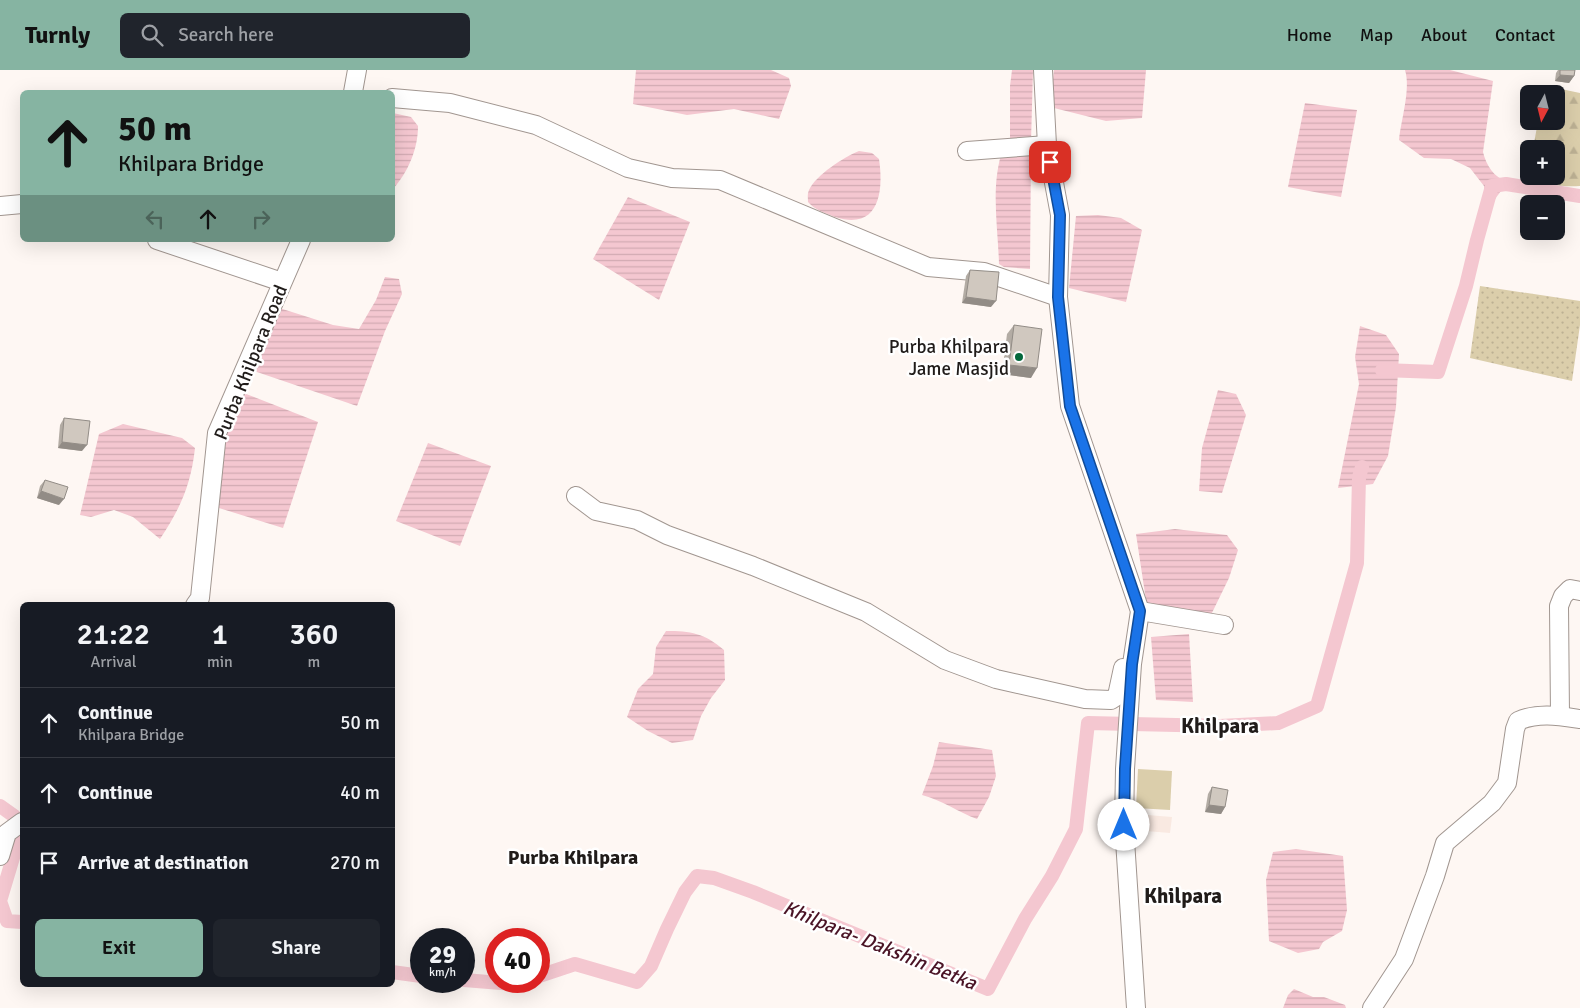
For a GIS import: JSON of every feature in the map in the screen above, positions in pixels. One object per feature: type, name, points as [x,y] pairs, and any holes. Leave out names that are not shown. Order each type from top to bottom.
[{"type":"street","points":[[353,90],[357,70]]},
{"type":"street","points":[[1043,70],[1047,145],[1060,215],[1058,297],[1070,406],[1140,611],[1132,664],[1124,825],[1136,1008]]},
{"type":"street","points":[[395,98],[450,103],[536,124],[628,168],[672,178],[720,180],[928,267],[984,272],[1058,297]]},
{"type":"street","points":[[967,151],[1047,145]]},
{"type":"street","points":[[0,206],[20,204]]},
{"type":"street","points":[[162,242],[282,282]]},
{"type":"street","name":"Purba Khilpara Road","points":[[197,602],[200,598],[217,433],[300,242]]},
{"type":"street","points":[[576,496],[596,511],[637,520],[668,535],[753,566],[866,612],[945,660],[996,679],[1085,699],[1111,700],[1117,696],[1127,657],[1135,646]]},
{"type":"street","points":[[1560,716],[1559,606],[1563,596],[1570,590],[1580,591]]},
{"type":"street","points":[[1140,611],[1224,625]]},
{"type":"street","points":[[1372,1008],[1404,959],[1436,876],[1445,843],[1492,803],[1507,782],[1518,721],[1525,718],[1544,716],[1580,719]]},
{"type":"street","points":[[0,856],[7,833],[20,823]]},
{"type":"shaded area","points":[[636,70],[771,70],[789,78],[791,86],[779,119],[734,109],[687,115],[633,104]]},
{"type":"shaded area","points":[[1012,70],[1033,70],[1031,142],[1010,143],[1010,86]]},
{"type":"shaded area","points":[[1054,70],[1146,70],[1142,118],[1106,121],[1050,107]]},
{"type":"shaded area","points":[[1405,70],[1450,70],[1493,81],[1483,152],[1491,170],[1498,177],[1507,181],[1507,187],[1501,191],[1489,207],[1484,203],[1484,186],[1470,168],[1451,159],[1424,158],[1399,140],[1407,86]]},
{"type":"shaded area","points":[[1305,103],[1357,110],[1341,197],[1288,187]]},
{"type":"shaded area","points":[[395,113],[411,117],[418,126],[414,152],[403,175],[395,186]]},
{"type":"shaded area","points":[[859,151],[872,153],[879,159],[879,196],[870,214],[850,220],[835,217],[811,205],[808,202],[808,192],[818,178],[838,162]]},
{"type":"shaded area","points":[[1031,151],[1030,269],[1004,267],[999,264],[996,209],[996,182],[1001,155]]},
{"type":"shaded area","points":[[628,197],[690,222],[659,300],[593,259]]},
{"type":"shaded area","points":[[1098,215],[1121,218],[1142,230],[1126,302],[1069,288],[1076,216]]},
{"type":"shaded area","points":[[385,277],[399,279],[402,294],[385,331],[357,406],[251,370],[273,306],[333,325],[359,329],[376,300]]},
{"type":"shaded area","points":[[1360,326],[1386,335],[1399,354],[1396,407],[1388,456],[1373,484],[1338,488],[1359,384],[1355,357]]},
{"type":"shaded area","points":[[1218,390],[1236,394],[1246,415],[1222,493],[1199,491],[1202,448]]},
{"type":"shaded area","points":[[241,392],[318,422],[283,528],[219,508],[219,453]]},
{"type":"shaded area","points":[[123,424],[182,438],[195,448],[191,474],[184,496],[160,539],[133,517],[114,510],[91,517],[80,515],[99,434]]},
{"type":"shaded area","points":[[428,443],[491,466],[460,546],[396,521]]},
{"type":"shaded area","points":[[1175,529],[1227,535],[1238,550],[1229,578],[1209,619],[1147,607],[1136,534]]},
{"type":"shaded area","points":[[666,631],[697,634],[717,644],[724,650],[725,680],[711,698],[701,716],[693,740],[672,743],[648,731],[627,717],[638,689],[653,674],[656,647]]},
{"type":"shaded area","points":[[1189,634],[1193,702],[1156,700],[1151,637]]},
{"type":"shaded area","points":[[939,742],[992,750],[996,776],[989,797],[977,819],[922,795],[933,766]]},
{"type":"shaded area","points":[[1135,814],[1172,817],[1170,833],[1134,830]]},
{"type":"shaded area","points":[[1296,849],[1343,856],[1347,910],[1342,931],[1323,942],[1319,949],[1298,953],[1269,941],[1266,880],[1273,852]]},
{"type":"shaded area","points":[[1294,989],[1313,997],[1324,997],[1345,1005],[1346,1008],[1283,1008],[1288,995]]},
{"type":"green space","points":[[1565,90],[1580,93],[1580,186],[1556,185],[1565,185],[1565,140],[1535,140],[1536,130],[1565,130]]},
{"type":"green space","points":[[1480,286],[1580,301],[1580,325],[1572,381],[1470,358]]},
{"type":"green space","points":[[1138,769],[1172,771],[1170,810],[1136,808]]},
{"type":"building","points":[[1560,70],[1575,70],[1574,76],[1560,75]]},
{"type":"building","points":[[970,270],[999,272],[996,301],[966,297]]},
{"type":"building","points":[[1014,325],[1042,329],[1037,368],[1009,365]]},
{"type":"building","points":[[64,418],[90,421],[87,445],[62,442]]},
{"type":"building","points":[[45,480],[68,487],[64,499],[41,491]]},
{"type":"building","points":[[1212,787],[1228,790],[1225,807],[1209,805]]},
{"type":"waterway","name":"Khilpara- Dakshin Betka","points":[[1382,370],[1438,372],[1466,286],[1492,186],[1506,184],[1580,196]]},
{"type":"waterway","name":"Khilpara- Dakshin Betka","points":[[550,972],[575,964],[637,982],[651,966],[685,892],[697,876],[714,878],[753,892],[988,989],[1025,919],[1052,876],[1076,829],[1088,723],[1220,726],[1278,723],[1317,706],[1357,563],[1359,477],[1362,467]]},
{"type":"waterway","name":"Khilpara- Dakshin Betka","points":[[0,806],[14,816],[20,825]]},
{"type":"waterway","name":"Khilpara- Dakshin Betka","points":[[20,842],[15,851],[0,901],[7,921],[20,922]]},
{"type":"waterway","name":"Khilpara- Dakshin Betka","points":[[395,972],[410,974]]},
{"type":"waterway","name":"Khilpara- Dakshin Betka","points":[[475,981],[485,982]]},
{"type":"place","name":"Purba Khilpara Jame Masjid","points":[[1019,357]]},
{"type":"district","name":"Khilpara","points":[[1220,726]]},
{"type":"district","name":"Purba Khilpara","points":[[573,857]]},
{"type":"district","name":"Khilpara","points":[[1183,896]]},
{"type":"route","points":[[1050,162],[1060,215],[1058,297],[1070,406],[1140,611],[1132,664],[1125,769],[1124,825]]}]
